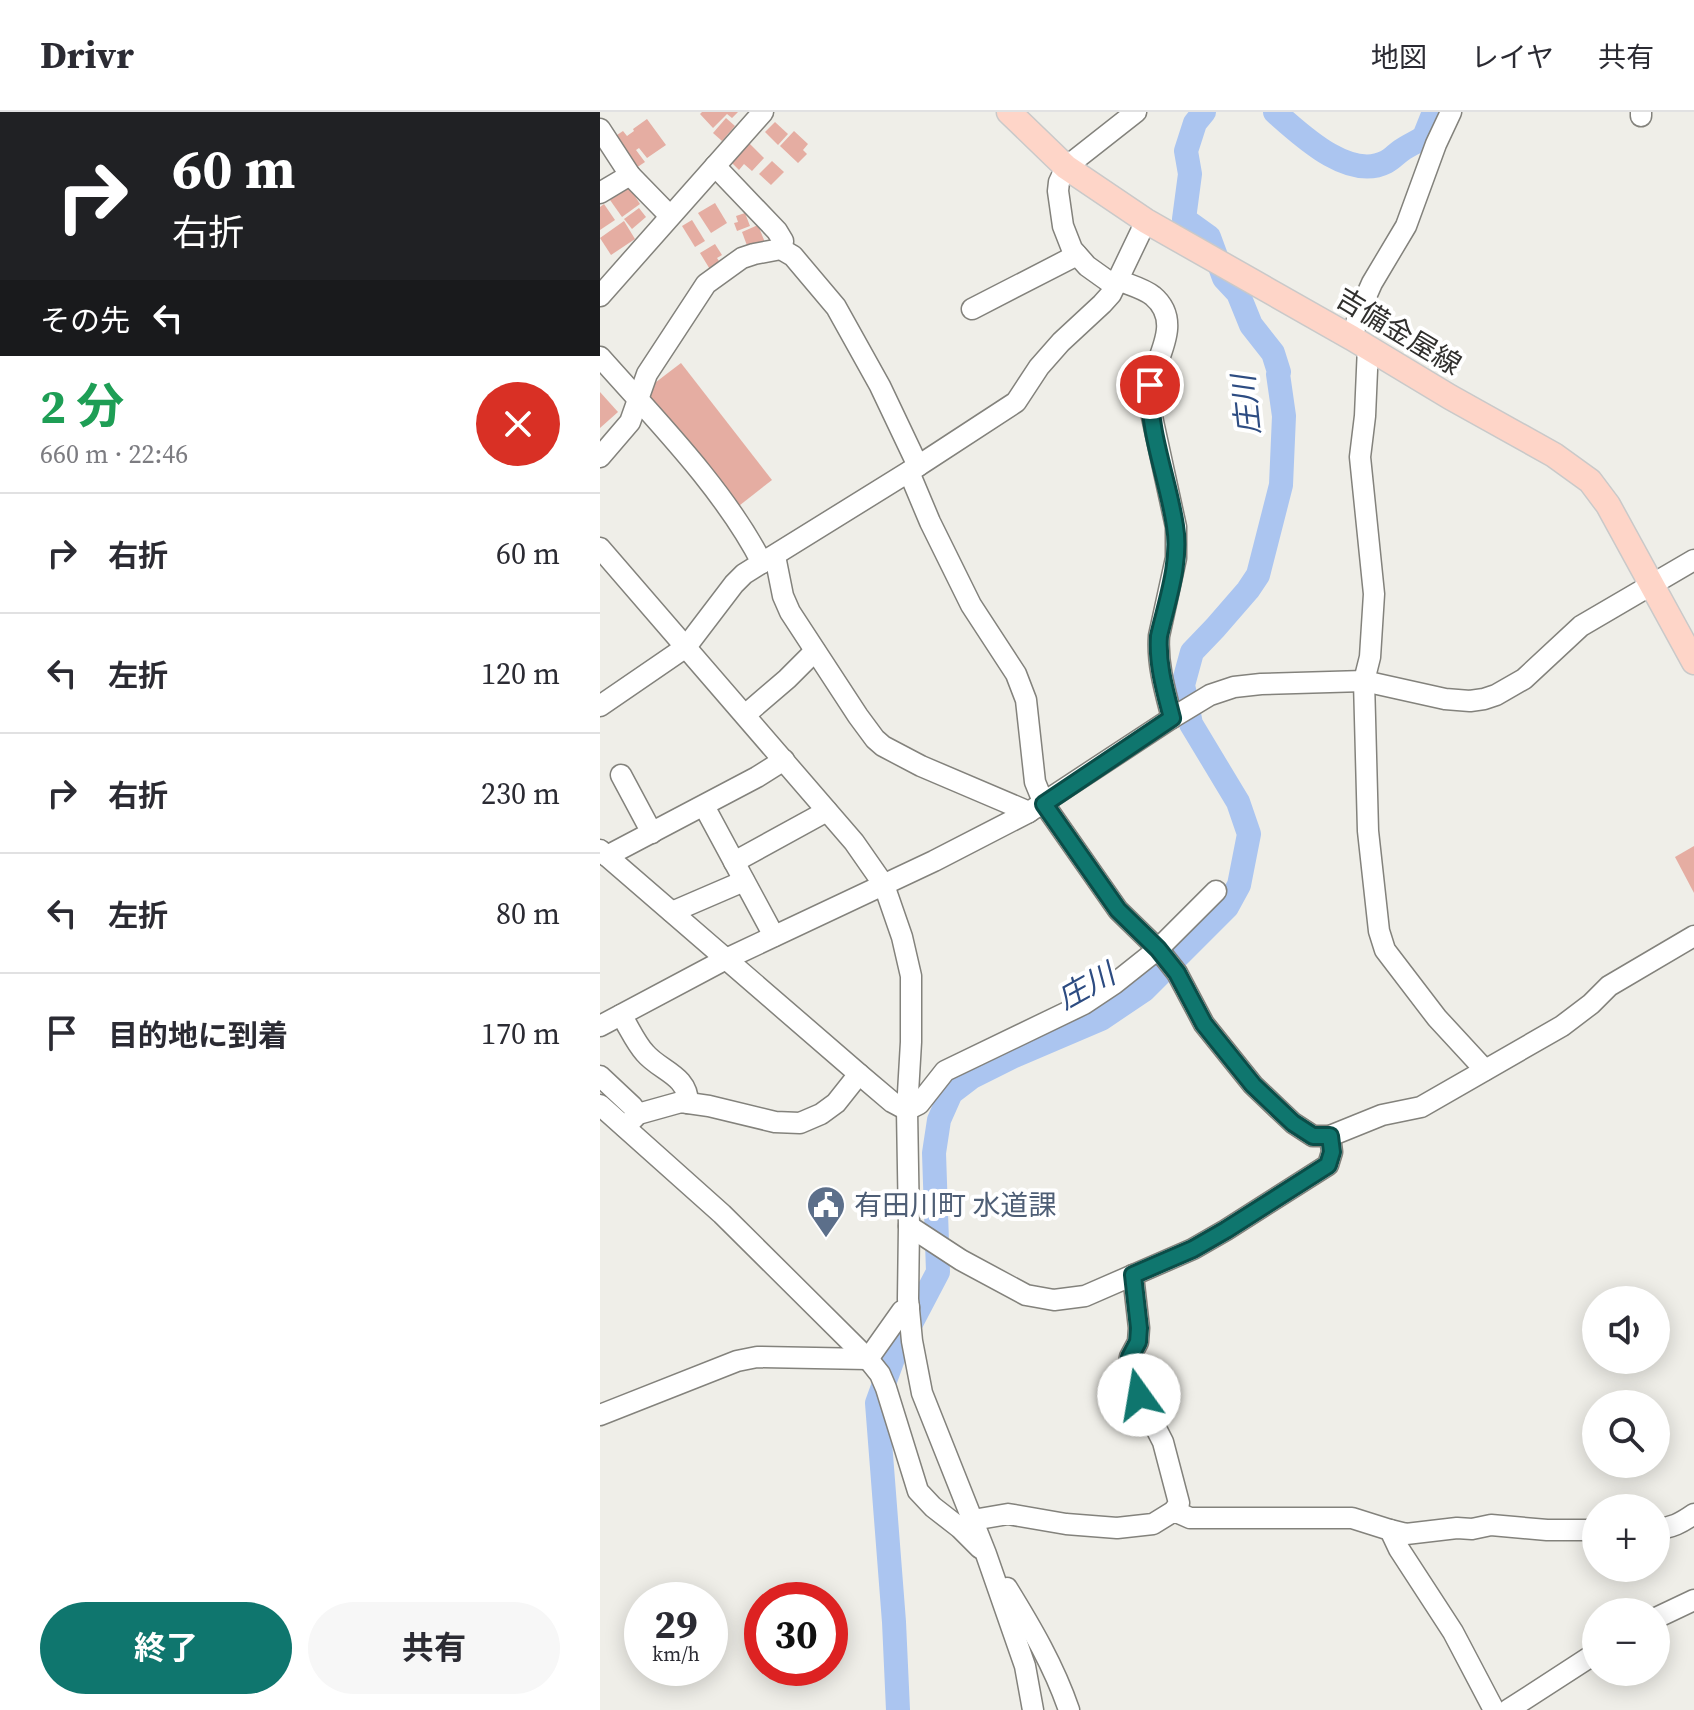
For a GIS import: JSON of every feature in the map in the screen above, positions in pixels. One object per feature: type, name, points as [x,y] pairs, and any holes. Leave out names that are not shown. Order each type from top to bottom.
[{"type":"main road","name":"吉備金屋線","points":[[1009,112],[1066,167],[1146,221],[1554,455],[1590,481],[1608,505],[1694,662]]},
{"type":"street","points":[[600,294],[763,112]]},
{"type":"street","points":[[1136,112],[1066,167],[1059,182],[1058,200],[1067,241],[1077,255],[1087,266],[1117,283],[1153,296],[1167,322],[1164,351],[1150,385],[1149,403],[1176,527],[1176,558],[1158,649],[1172,718]]},
{"type":"street","points":[[1451,112],[1403,234],[1372,283],[1360,310],[1365,416],[1360,457],[1374,594],[1370,657],[1364,681],[1368,831],[1379,931],[1385,950],[1437,1018],[1485,1070]]},
{"type":"street","points":[[600,129],[630,175],[670,216]]},
{"type":"street","points":[[715,166],[777,231],[783,241],[781,249]]},
{"type":"street","points":[[600,193],[630,175]]},
{"type":"street","points":[[600,706],[686,647],[744,574],[1016,402],[1039,367],[1102,304],[1117,283],[1146,221]]},
{"type":"street","points":[[600,457],[630,422],[647,374],[706,284],[742,258],[754,254],[781,249],[793,256],[836,307],[880,386],[914,469],[930,522],[971,605],[1022,686],[1036,808]]},
{"type":"street","points":[[972,309],[1077,255]]},
{"type":"street","points":[[600,357],[678,445],[753,545],[768,560],[787,605],[875,739],[921,766],[1036,808],[1118,910],[1158,949],[1177,973],[1204,1024],[1253,1085],[1293,1123],[1313,1136],[1330,1136],[1382,1115],[1421,1107],[1562,1026],[1609,986],[1694,936]]},
{"type":"street","points":[[600,548],[854,842],[884,885],[902,937],[911,976],[907,1110],[912,1341],[922,1393],[986,1554],[1025,1666],[1032,1700]]},
{"type":"street","points":[[600,1026],[726,959],[884,885],[1036,808],[1210,695],[1234,687],[1261,684],[1364,681],[1445,699],[1484,699],[1524,679],[1581,626],[1694,560]]},
{"type":"street","points":[[745,715],[815,651]]},
{"type":"street","points":[[784,760],[652,833],[604,853],[892,1102],[907,1110]]},
{"type":"street","points":[[621,775],[652,833]]},
{"type":"street","points":[[704,806],[774,936]]},
{"type":"street","points":[[734,862],[827,811]]},
{"type":"street","points":[[672,912],[744,881]]},
{"type":"street","points":[[907,1110],[919,1104],[945,1071],[1084,1004],[1114,984],[1158,949],[1216,891]]},
{"type":"street","points":[[621,1015],[647,1056],[682,1082],[688,1103]]},
{"type":"street","points":[[632,1121],[681,1102],[775,1122],[800,1123],[836,1103],[859,1074]]},
{"type":"street","points":[[600,1076],[632,1106],[632,1121]]},
{"type":"street","points":[[600,1105],[632,1121],[880,1374],[918,1491],[986,1554],[1025,1618],[1059,1683],[1069,1710]]},
{"type":"street","points":[[909,1226],[961,1260],[1026,1295],[1054,1300],[1085,1296],[1203,1244],[1328,1165],[1332,1152],[1330,1136]]},
{"type":"street","points":[[973,1520],[1008,1514],[1066,1524],[1117,1528],[1153,1524],[1174,1511],[1179,1503],[1163,1442],[1128,1367],[1138,1342],[1139,1328],[1133,1275]]},
{"type":"street","points":[[868,1359],[902,1311],[909,1307]]},
{"type":"street","points":[[600,1415],[737,1361],[757,1357],[868,1359]]},
{"type":"street","points":[[1174,1511],[1190,1518],[1352,1518],[1406,1534],[1491,1525],[1582,1530]]},
{"type":"street","points":[[1670,1528],[1694,1514]]},
{"type":"street","points":[[1390,1530],[1453,1632],[1494,1710]]},
{"type":"street","points":[[1670,1611],[1694,1600]]},
{"type":"street","points":[[1508,1710],[1582,1662]]},
{"type":"street","points":[[1032,1700],[1032,1676],[1039,1670],[1050,1672],[1059,1683]]},
{"type":"building","points":[[738,112],[732,118],[727,114],[713,128],[700,114]]},
{"type":"building","points":[[726,118],[735,126],[722,141],[713,133]]},
{"type":"building","points":[[647,119],[666,145],[647,158],[639,148],[636,150],[645,162],[633,170],[611,139],[623,131],[627,136]]},
{"type":"building","points":[[775,122],[788,134],[778,145],[765,132]]},
{"type":"building","points":[[794,131],[808,144],[803,150],[807,154],[798,163],[780,146]]},
{"type":"building","points":[[749,143],[764,158],[752,171],[744,164],[739,170],[731,162]]},
{"type":"building","points":[[772,161],[784,172],[771,185],[759,174]]},
{"type":"building","points":[[629,187],[640,204],[622,217],[610,200]]},
{"type":"building","points":[[715,203],[727,223],[711,233],[698,213]]},
{"type":"building","points":[[604,204],[615,220],[600,230],[600,207]]},
{"type":"building","points":[[639,208],[646,217],[632,229],[624,219]]},
{"type":"building","points":[[745,213],[750,226],[737,231],[734,223],[738,222],[736,216]]},
{"type":"building","points":[[692,220],[705,241],[695,247],[682,226]]},
{"type":"building","points":[[624,221],[635,239],[611,255],[600,238]]},
{"type":"building","points":[[758,225],[766,245],[749,251],[742,232]]},
{"type":"building","points":[[715,244],[722,255],[717,258],[721,264],[711,271],[700,253]]},
{"type":"building","points":[[681,363],[772,480],[735,509],[643,392]]},
{"type":"building","points":[[600,392],[618,412],[600,428]]},
{"type":"building","points":[[1694,846],[1694,893],[1675,857]]},
{"type":"waterway","name":"庄川","points":[[898,1710],[877,1403],[894,1356],[938,1272],[934,1153],[939,1120],[951,1093],[972,1077],[1101,1019],[1144,990],[1227,907],[1239,885],[1249,834],[1238,802],[1191,724],[1183,685],[1192,652],[1258,575],[1281,485],[1284,416],[1279,372],[1273,353],[1251,325],[1238,293],[1224,278],[1209,237],[1184,219],[1190,174],[1186,151],[1195,123],[1204,112]]},
{"type":"waterway","name":"庄川","points":[[1275,112],[1326,153],[1341,161],[1372,166],[1386,162],[1424,137],[1434,112]]},
{"type":"place","name":"有田川町 水道課","points":[[826,1239]]},
{"type":"route","points":[[1139,1395],[1128,1367],[1138,1342],[1139,1328],[1133,1275],[1193,1249],[1226,1230],[1328,1165],[1332,1152],[1330,1136],[1313,1136],[1293,1123],[1253,1085],[1204,1024],[1177,973],[1158,949],[1118,910],[1044,804],[1172,718],[1158,649],[1176,558],[1176,527],[1151,415],[1150,385]]}]
